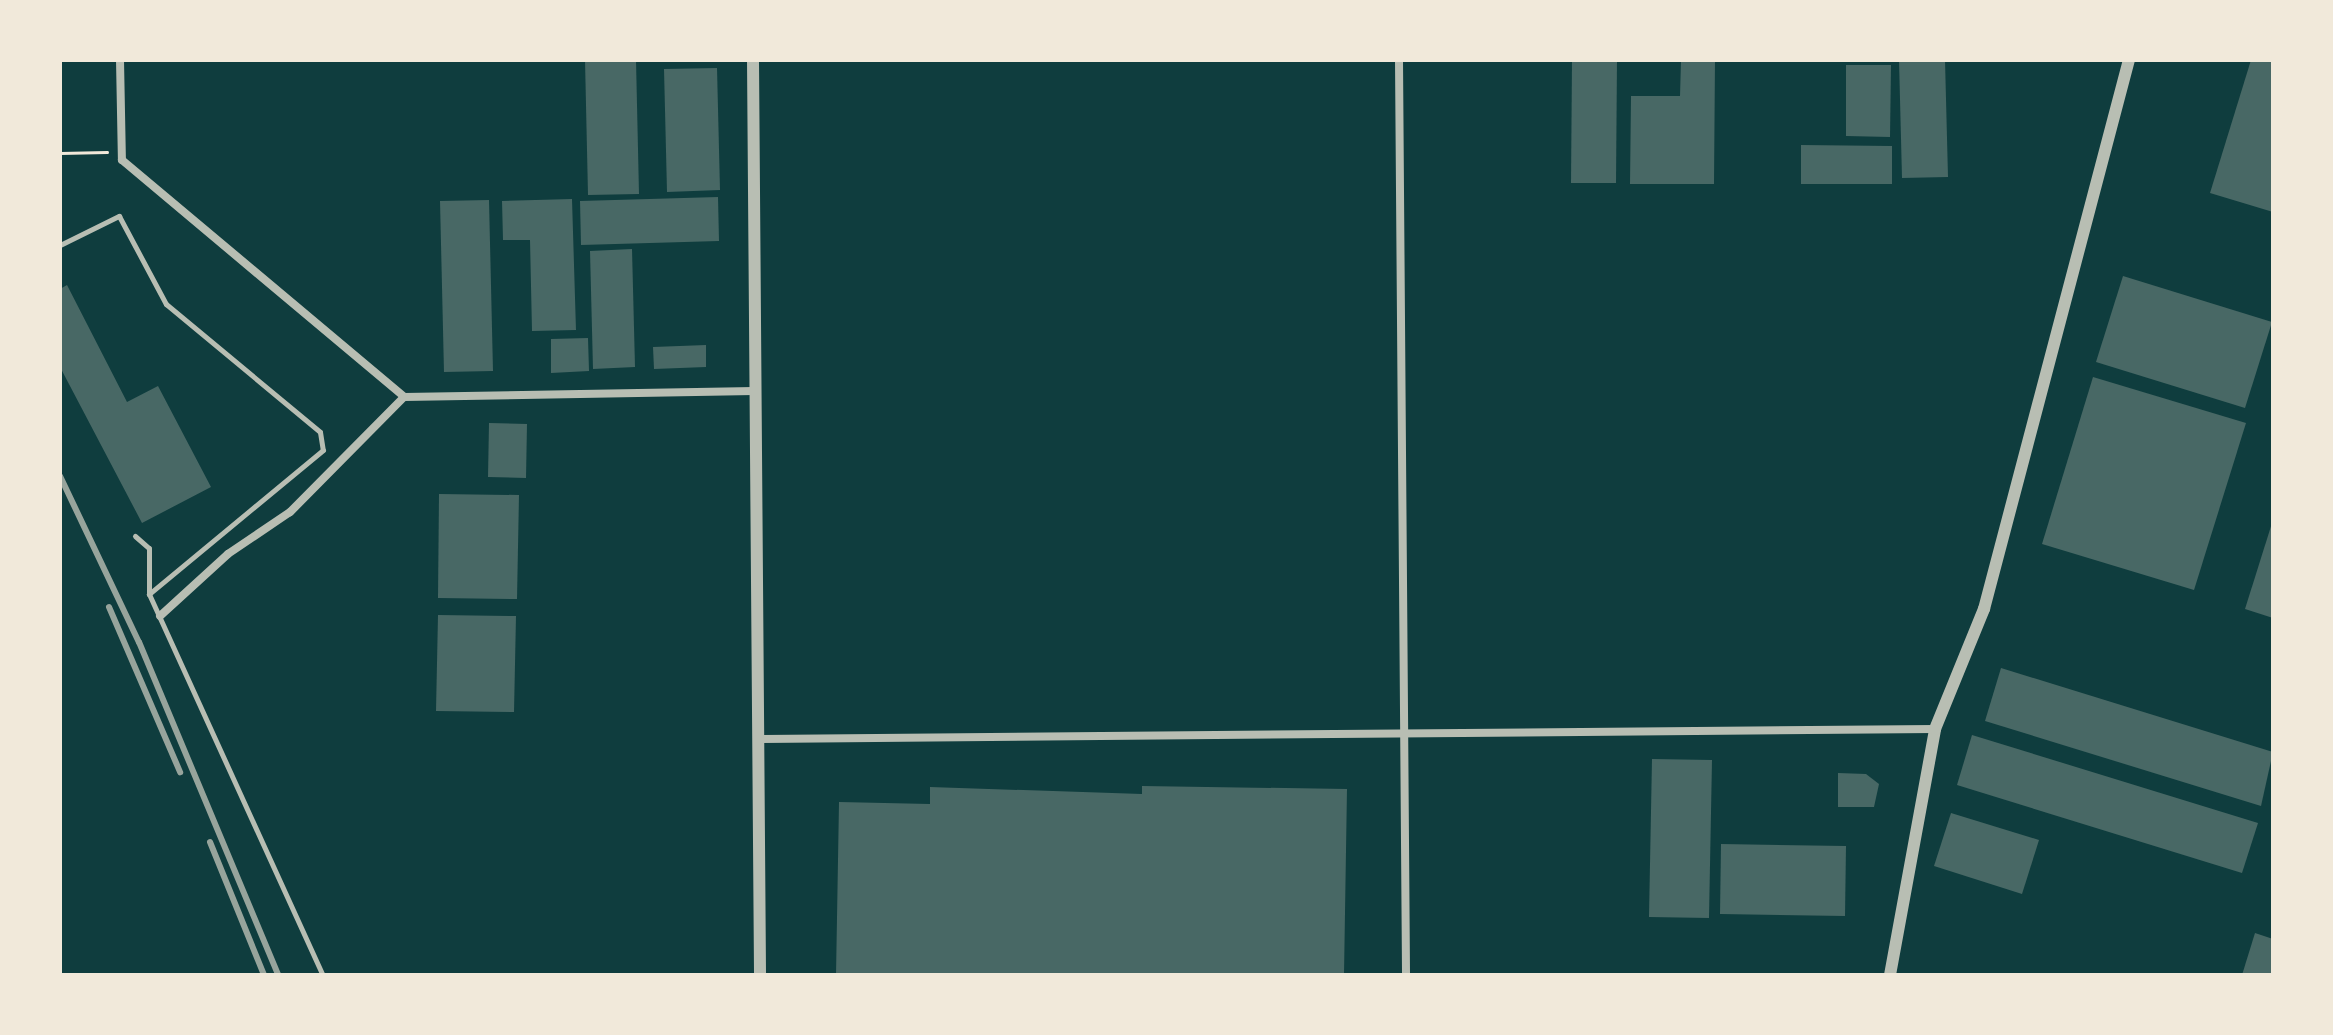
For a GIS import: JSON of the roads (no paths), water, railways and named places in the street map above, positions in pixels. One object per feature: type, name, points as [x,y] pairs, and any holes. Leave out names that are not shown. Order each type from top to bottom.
[{"type":"street","points":[[120,60],[122,152],[135,173],[404,397],[754,391]]},
{"type":"street","points":[[753,60],[760,975]]},
{"type":"street","points":[[1399,60],[1406,975]]},
{"type":"street","points":[[1890,975],[1935,729],[1984,609],[2129,60]]},
{"type":"street","points":[[160,616],[228,554],[290,512],[404,397]]},
{"type":"street","points":[[758,739],[1404,729],[1935,729]]},
{"type":"lane","points":[[60,245],[119,216],[166,304],[320,432],[323,450],[149,594]]},
{"type":"lane","points":[[135,536],[149,548],[149,594],[323,975]]},
{"type":"railway","points":[[60,476],[139,642],[278,975]]},
{"type":"railway","points":[[109,607],[180,772]]},
{"type":"railway","points":[[210,842],[264,975]]}]
